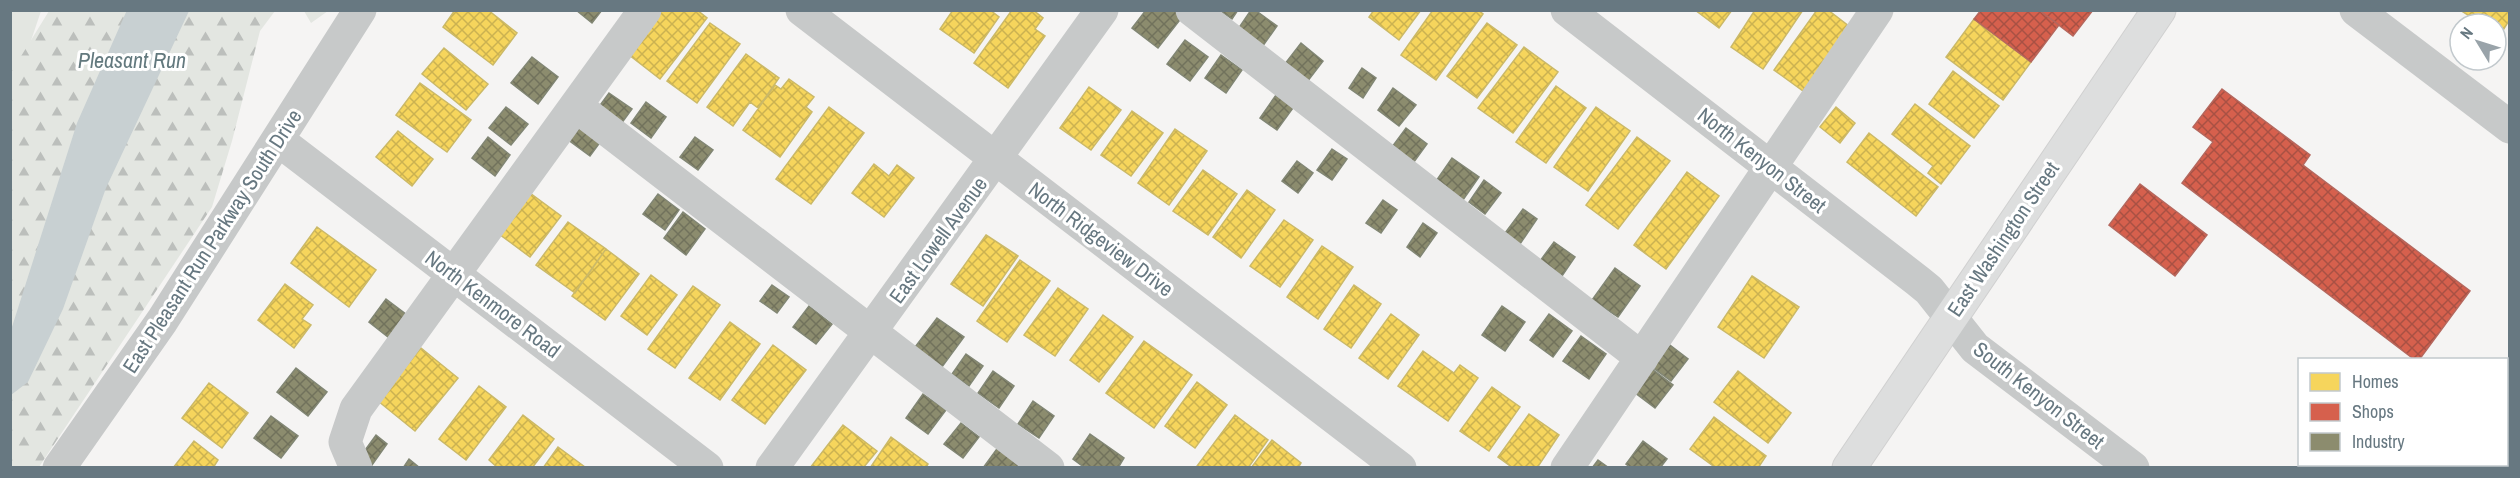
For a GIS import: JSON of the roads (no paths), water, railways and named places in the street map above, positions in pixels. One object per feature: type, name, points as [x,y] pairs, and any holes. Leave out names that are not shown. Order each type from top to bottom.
[{"type":"main road","name":"East Washington Street","points":[[1849,468],[2159,10]]},
{"type":"street","name":"East Pleasant Run Parkway South Drive","points":[[59,468],[162,321],[360,10]]},
{"type":"street","points":[[356,468],[345,442],[356,409],[645,10]]},
{"type":"street","name":"North Ridgeview Drive","points":[[802,10],[1400,468]]},
{"type":"street","name":"East Lowell Avenue","points":[[772,468],[1102,10]]},
{"type":"street","points":[[1192,10],[1642,358]]},
{"type":"street","name":"North Kenyon Street","points":[[1567,10],[1918,281],[1950,316]]},
{"type":"street","points":[[1567,468],[1877,10]]},
{"type":"street","points":[[2360,12],[2510,127]]},
{"type":"street","points":[[576,106],[1048,468]]},
{"type":"street","name":"North Kenmore Road","points":[[278,140],[707,468]]},
{"type":"street","name":"South Kenyon Street","points":[[1950,316],[1975,348],[2133,468]]},
{"type":"water","name":"Pleasant Run","points":[[127,10],[189,11],[106,188],[63,309],[28,382],[11,395],[11,330],[77,123]]}]
